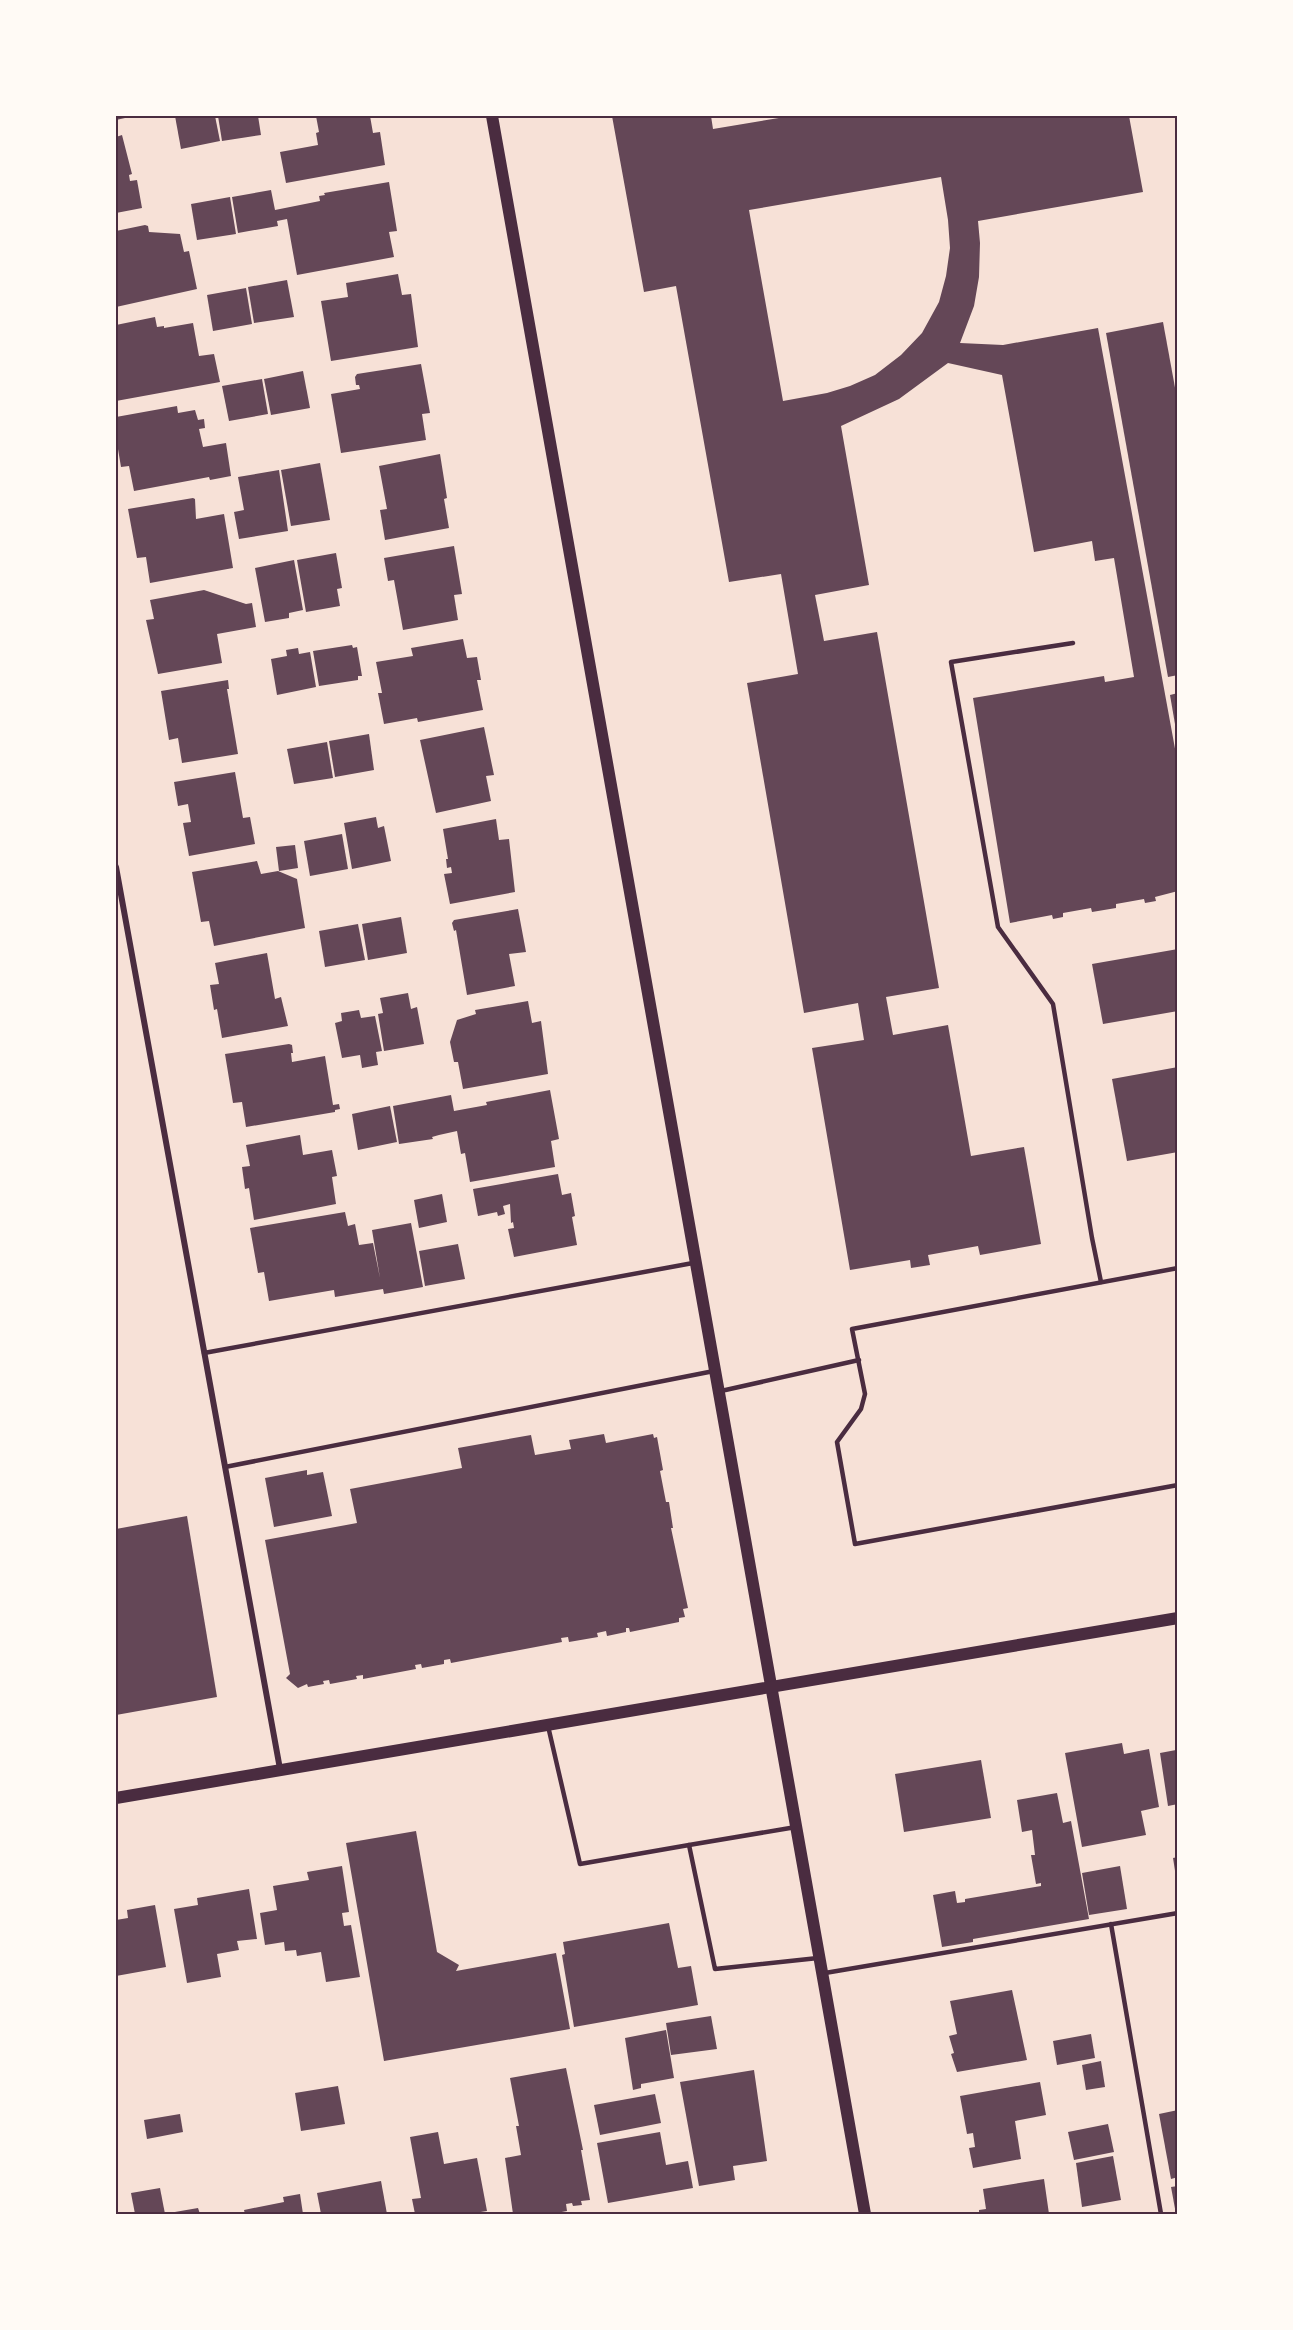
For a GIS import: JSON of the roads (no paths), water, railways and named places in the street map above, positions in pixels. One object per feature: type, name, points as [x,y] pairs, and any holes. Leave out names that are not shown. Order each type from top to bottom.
[{"type":"main road","points":[[492,116],[865,2214]]},
{"type":"main road","points":[[116,1798],[1178,1618]]},
{"type":"street","points":[[116,867],[280,1769]]},
{"type":"lane","points":[[1073,643],[951,662],[998,927],[1053,1004],[1101,1282]]},
{"type":"lane","points":[[204,1353],[696,1263]]},
{"type":"lane","points":[[1178,1268],[852,1329],[865,1394],[861,1409],[837,1442],[855,1544],[1178,1485]]},
{"type":"lane","points":[[719,1391],[859,1360]]},
{"type":"lane","points":[[225,1467],[715,1371]]},
{"type":"lane","points":[[548,1726],[580,1864],[796,1827]]},
{"type":"lane","points":[[689,1845],[715,1969],[819,1958]]},
{"type":"lane","points":[[822,1973],[1178,1913]]},
{"type":"lane","points":[[1111,1924],[1161,2214]]}]
